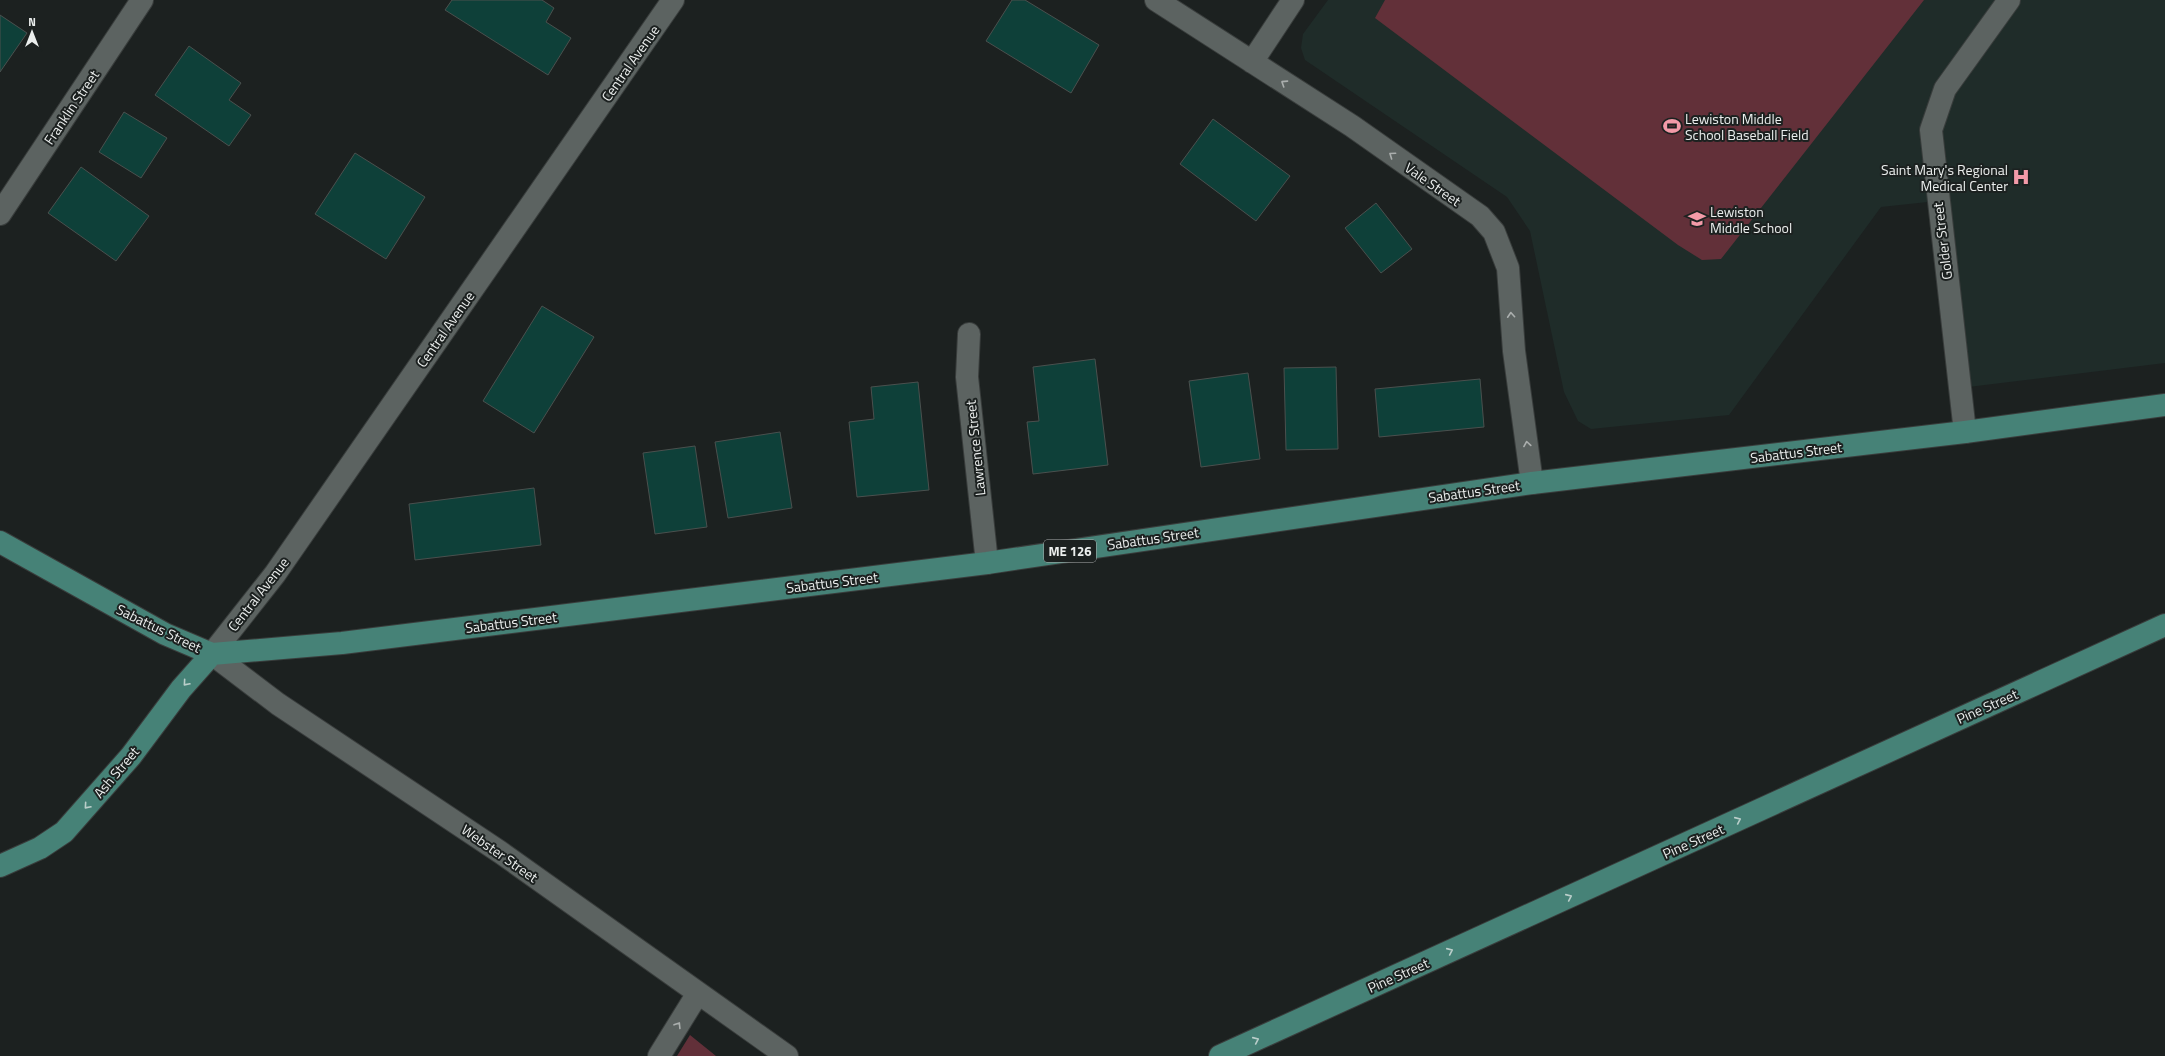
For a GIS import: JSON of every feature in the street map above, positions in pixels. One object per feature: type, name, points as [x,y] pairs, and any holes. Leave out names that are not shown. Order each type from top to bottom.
[{"type":"main road","name":"Sabattus Street","points":[[0,542],[165,634],[212,654],[342,643],[987,563],[1532,483],[1965,432],[2165,405]]},
{"type":"main road","name":"Pine Street","points":[[1220,1056],[2165,625]]},
{"type":"main road","name":"Ash Street","points":[[0,866],[40,848],[64,832],[131,756],[181,689],[212,654]]},
{"type":"street","name":"Franklin Street","points":[[0,214],[142,0]]},
{"type":"street","name":"Central Avenue","points":[[212,654],[275,574],[673,0]]},
{"type":"street","name":"Vale Street","points":[[1156,0],[1352,126],[1480,216],[1494,232],[1508,268],[1514,352],[1532,483]]},
{"type":"street","points":[[1252,62],[1293,0]]},
{"type":"street","name":"Golder Street","points":[[1965,432],[1931,130],[1945,89],[2009,0]]},
{"type":"street","name":"Lawrence Street","points":[[969,334],[967,377],[987,563]]},
{"type":"street","name":"Webster Street","points":[[212,654],[278,704],[500,852],[787,1056]]},
{"type":"street","points":[[659,1056],[698,993]]},
{"type":"shaded area","name":"Lewiston Middle School","points":[[1328,0],[2165,0],[2165,363],[1960,388],[1937,201],[1881,207],[1729,415],[1591,429],[1578,421],[1564,392],[1530,231],[1507,197],[1305,60],[1301,48],[1303,34]]},
{"type":"shaded area","name":"Lewiston Middle School Baseball Field","points":[[1385,0],[1924,0],[1721,259],[1702,260],[1678,245],[1375,18]]},
{"type":"shaded area","points":[[690,1035],[716,1056],[677,1056]]},
{"type":"building","points":[[452,0],[542,0],[554,8],[546,22],[571,38],[548,75],[445,10]]},
{"type":"building","points":[[1012,0],[1025,0],[1099,45],[1071,93],[986,41]]},
{"type":"building","points":[[0,15],[27,33],[0,72]]},
{"type":"building","points":[[189,46],[241,83],[229,100],[251,115],[229,146],[155,95]]},
{"type":"building","points":[[124,112],[167,138],[141,178],[99,152]]},
{"type":"building","points":[[1213,119],[1290,176],[1256,221],[1180,164]]},
{"type":"building","points":[[355,153],[425,197],[386,259],[315,214]]},
{"type":"building","points":[[81,167],[149,216],[116,261],[48,213]]},
{"type":"building","points":[[1376,203],[1412,249],[1381,273],[1345,228]]},
{"type":"building","points":[[542,306],[594,337],[534,433],[483,401]]},
{"type":"building","points":[[1095,359],[1108,465],[1033,474],[1027,422],[1039,421],[1033,367]]},
{"type":"building","points":[[1336,367],[1338,449],[1286,450],[1284,368]]},
{"type":"building","points":[[1248,373],[1260,459],[1201,467],[1189,381]]},
{"type":"building","points":[[1480,379],[1484,427],[1379,437],[1375,389]]},
{"type":"building","points":[[918,382],[929,490],[857,497],[849,422],[874,419],[871,387]]},
{"type":"building","points":[[780,432],[792,508],[728,518],[715,442]]},
{"type":"building","points":[[695,446],[707,527],[655,534],[643,453]]},
{"type":"building","points":[[534,488],[541,545],[415,560],[409,504]]},
{"type":"place","name":"Lewiston Middle School Baseball Field","points":[[1672,126]]},
{"type":"place","name":"Saint Mary's Regional Medical Center","points":[[2021,177]]},
{"type":"place","name":"Lewiston Middle School","points":[[1697,219]]}]
